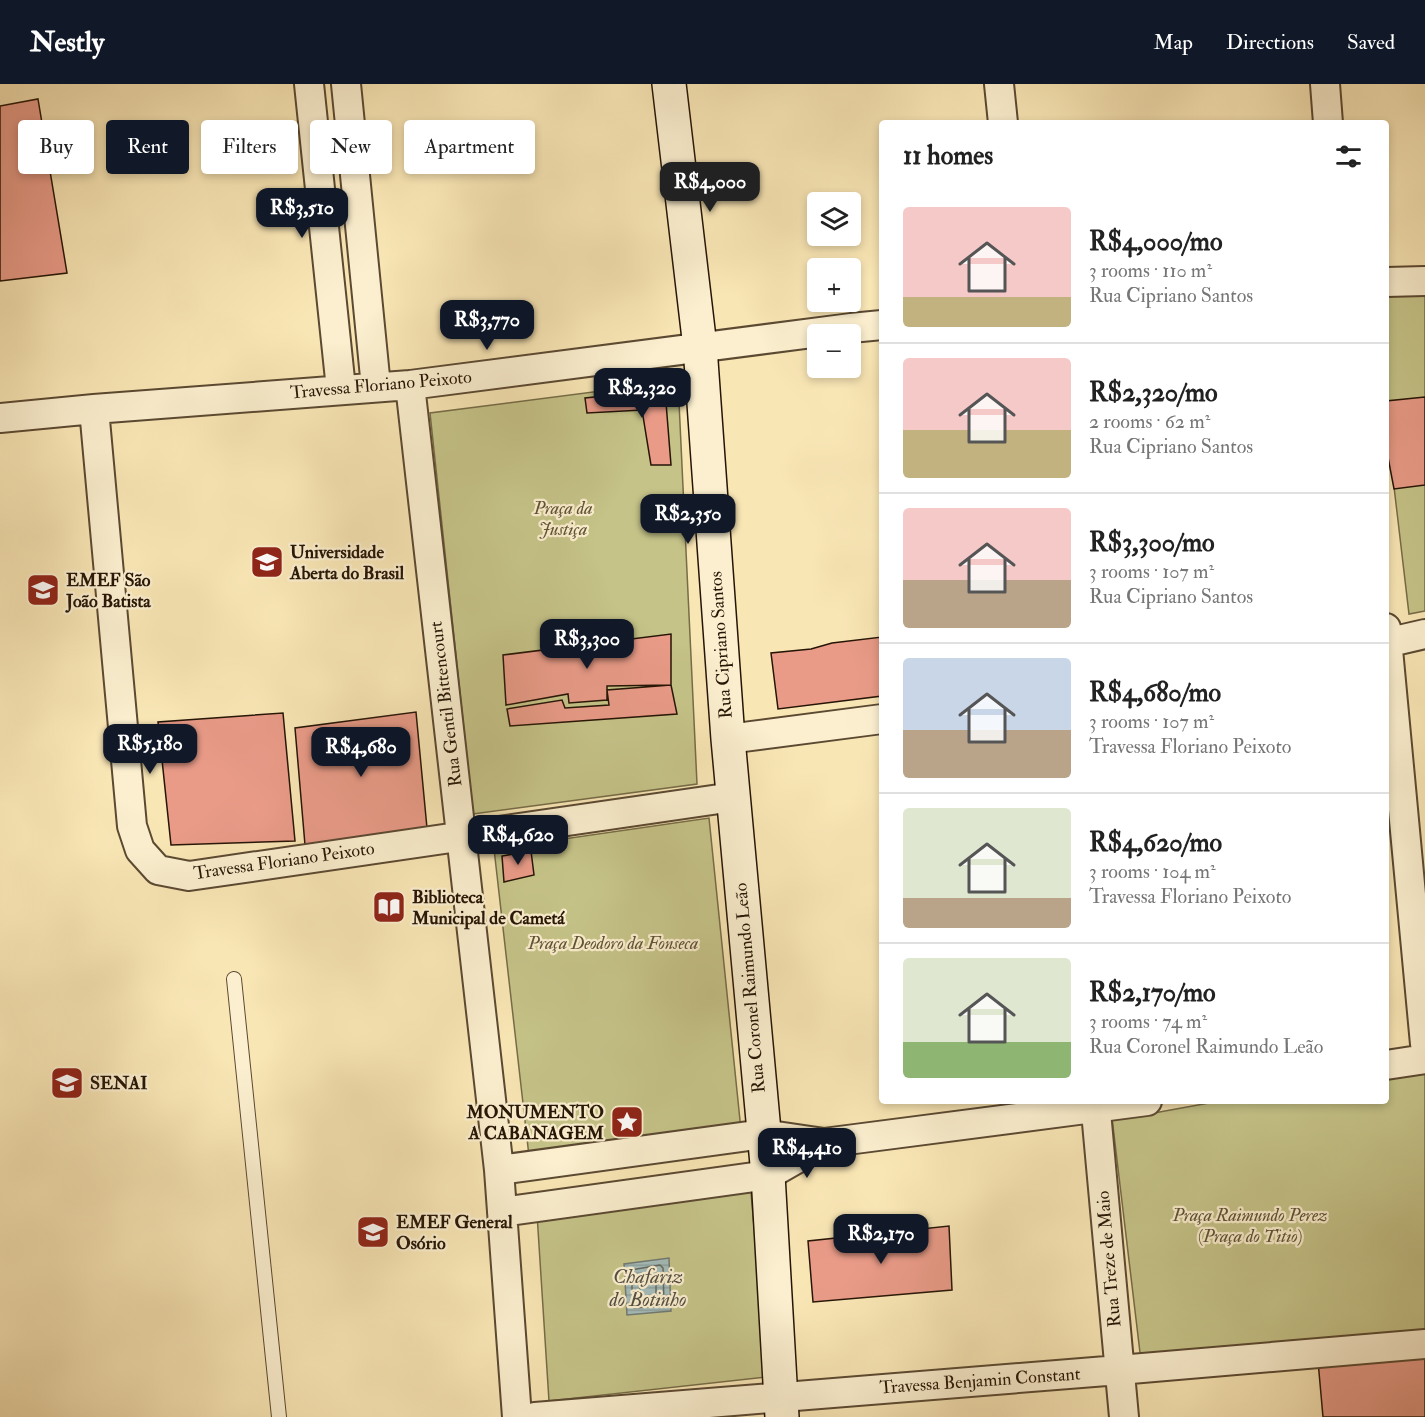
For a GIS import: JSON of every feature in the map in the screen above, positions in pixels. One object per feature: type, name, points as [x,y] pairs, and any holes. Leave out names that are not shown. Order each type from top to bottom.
[{"type":"main road","name":"Rua Cipriano Santos","points":[[669,84],[700,347],[728,740]]},
{"type":"main road","name":"Rua Coronel Raimundo Leão","points":[[728,740],[768,1175],[781,1407]]},
{"type":"street","points":[[309,84],[341,389]]},
{"type":"street","points":[[346,84],[376,387]]},
{"type":"street","points":[[999,84],[1003,120]]},
{"type":"street","points":[[1324,84],[1328,120]]},
{"type":"street","points":[[1389,282],[1425,281]]},
{"type":"street","name":"Travessa Floriano Peixoto","points":[[0,418],[410,385],[879,325]]},
{"type":"street","name":"Rua Gentil Bittencourt","points":[[410,385],[499,1170],[517,1417]]},
{"type":"street","name":"Travessa Floriano Peixoto","points":[[94,409],[132,826],[140,850],[158,870],[189,876],[733,797]]},
{"type":"street","points":[[1389,637],[1425,634]]},
{"type":"street","points":[[1389,658],[1425,1044]]},
{"type":"street","points":[[728,740],[879,719]]},
{"type":"street","points":[[1389,1065],[1425,1059]]},
{"type":"street","points":[[499,1170],[763,1134],[824,1143],[1095,1105]]},
{"type":"street","name":"Rua Treze de Maio","points":[[1095,1105],[1124,1417]]},
{"type":"street","points":[[502,1212],[768,1175],[824,1143]]},
{"type":"street","name":"Travessa Benjamin Constant","points":[[535,1417],[781,1407],[1119,1370],[1425,1344]]},
{"type":"lane","points":[[234,979],[279,1417]]},
{"type":"green space","points":[[1425,290],[1425,611],[1409,614],[1389,444],[1389,294]]},
{"type":"green space","name":"Praça da Justiça","points":[[678,381],[697,784],[473,814],[430,413]]},
{"type":"green space","name":"Praça Deodoro da Fonseca","points":[[709,818],[741,1130],[529,1156],[494,849]]},
{"type":"green space","name":"Praça Raimundo Perez (Praça do Titio)","points":[[1425,1063],[1425,1332],[1141,1361],[1112,1118],[1121,1119],[1204,1104],[1389,1104],[1389,1069]]},
{"type":"green space","points":[[750,1181],[767,1377],[549,1401],[537,1214]]},
{"type":"water","name":"Chafariz do Botinho","points":[[669,1258],[671,1311],[627,1315],[624,1264]]},
{"type":"building","points":[[38,99],[42,120],[18,120],[18,174],[50,174],[67,273],[0,281],[0,106]]},
{"type":"building","points":[[665,390],[671,465],[651,465],[642,410],[587,413],[585,398]]},
{"type":"building","points":[[1425,397],[1425,485],[1394,489],[1389,463],[1389,401]]},
{"type":"building","points":[[671,634],[671,685],[607,686],[607,700],[569,703],[568,694],[506,705],[503,655]]},
{"type":"building","points":[[879,637],[879,696],[778,709],[771,653],[811,649],[832,643]]},
{"type":"building","points":[[671,685],[677,714],[510,726],[507,709],[562,700],[565,708],[609,705],[607,690]]},
{"type":"building","points":[[416,712],[427,828],[305,845],[295,728]]},
{"type":"building","points":[[283,713],[295,841],[171,845],[158,722]]},
{"type":"building","points":[[531,851],[534,875],[504,882],[502,856]]},
{"type":"building","points":[[949,1226],[952,1290],[813,1302],[808,1241]]},
{"type":"building","points":[[1425,1352],[1425,1417],[1323,1417],[1318,1361]]},
{"type":"place","name":"Universidade Aberta do Brasil","points":[[267,562]]},
{"type":"place","name":"EMEF São João Batista","points":[[43,590]]},
{"type":"place","name":"Biblioteca Municipal de Cametá","points":[[389,907]]},
{"type":"place","name":"SENAI","points":[[67,1083]]},
{"type":"place","name":"MONUMENTO A CABANAGEM","points":[[627,1122]]},
{"type":"place","name":"EMEF General Osório","points":[[373,1232]]}]
